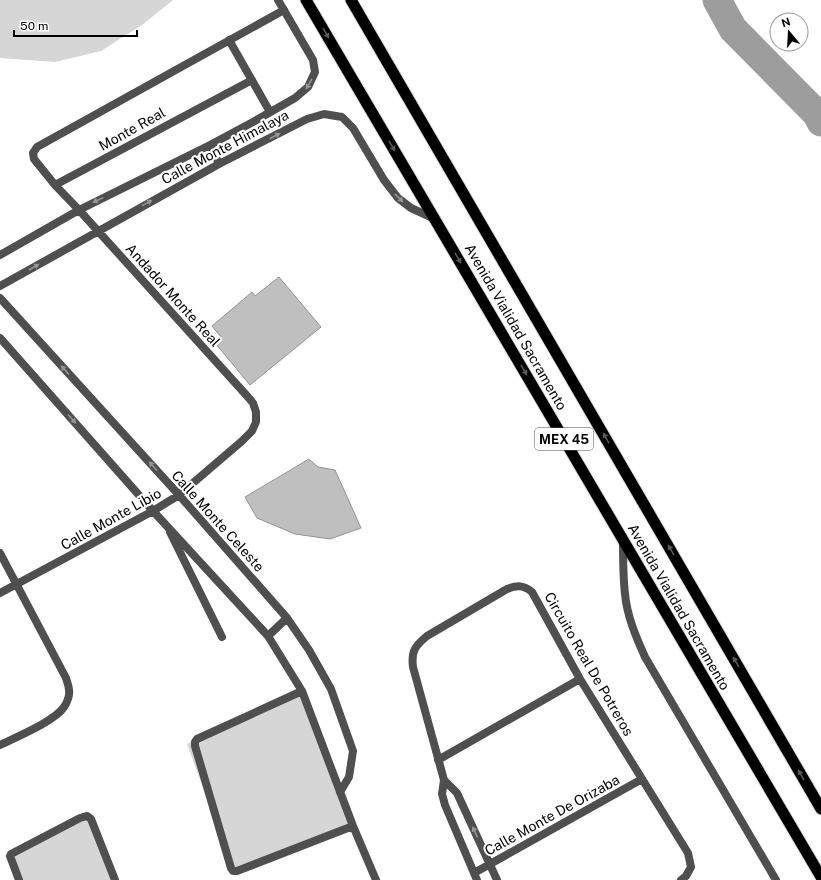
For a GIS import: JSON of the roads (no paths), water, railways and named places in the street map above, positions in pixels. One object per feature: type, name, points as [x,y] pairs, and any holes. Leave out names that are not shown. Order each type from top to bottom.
[{"type":"highway","name":"Avenida Vialidad Sacramento","points":[[306,0],[821,877]]},
{"type":"highway","name":"Avenida Vialidad Sacramento","points":[[351,0],[821,809]]},
{"type":"street","name":"Calle Monte Himalaya","points":[[0,254],[79,210],[210,145],[296,98],[308,87],[315,72],[313,60],[278,0]]},
{"type":"street","points":[[79,210],[55,185],[34,159],[33,153],[37,147],[284,10]]},
{"type":"street","points":[[229,40],[270,112]]},
{"type":"street","name":"Monte Real","points":[[55,185],[252,80]]},
{"type":"street","name":"Calle Monte Himalaya","points":[[0,286],[98,230],[219,164],[307,119],[324,114],[342,117],[353,128],[384,180],[398,198],[411,208],[435,219]]},
{"type":"street","points":[[210,145],[219,164]]},
{"type":"street","name":"Andador Monte Real","points":[[79,210],[248,397]]},
{"type":"street","name":"Calle Monte Celeste","points":[[0,298],[179,495],[287,618],[309,650],[331,689],[353,751],[349,777],[340,792]]},
{"type":"street","points":[[0,338],[268,636],[302,691],[353,826],[376,880]]},
{"type":"street","name":"Calle Monte Libio","points":[[0,593],[154,511],[179,495],[252,431],[256,422],[256,412],[248,397]]},
{"type":"street","points":[[166,523],[222,637]]},
{"type":"street","points":[[622,540],[625,595],[634,631],[645,657],[776,880]]},
{"type":"street","points":[[0,553],[66,678],[69,691],[64,708],[57,714],[46,722],[0,745]]},
{"type":"street","name":"Circuito Real De Potreros","points":[[476,877],[445,805],[442,794],[444,780],[413,667],[413,652],[417,645],[427,636],[507,589],[516,586],[523,586],[532,592],[580,679],[688,854],[692,868],[681,880]]},
{"type":"street","points":[[268,636],[287,618]]},
{"type":"street","points":[[438,760],[580,679]]},
{"type":"street","points":[[302,691],[197,739],[195,742],[231,868],[234,871],[237,871],[353,826]]},
{"type":"street","name":"Calle Monte De Orizaba","points":[[476,877],[490,865],[642,779]]},
{"type":"street","name":"Circuito Real De Potreros","points":[[444,780],[457,793],[497,880]]},
{"type":"street","points":[[19,880],[10,856],[11,854],[80,818],[87,816],[91,819],[115,880]]},
{"type":"waterway","points":[[717,0],[733,29],[817,114],[821,122]]}]
